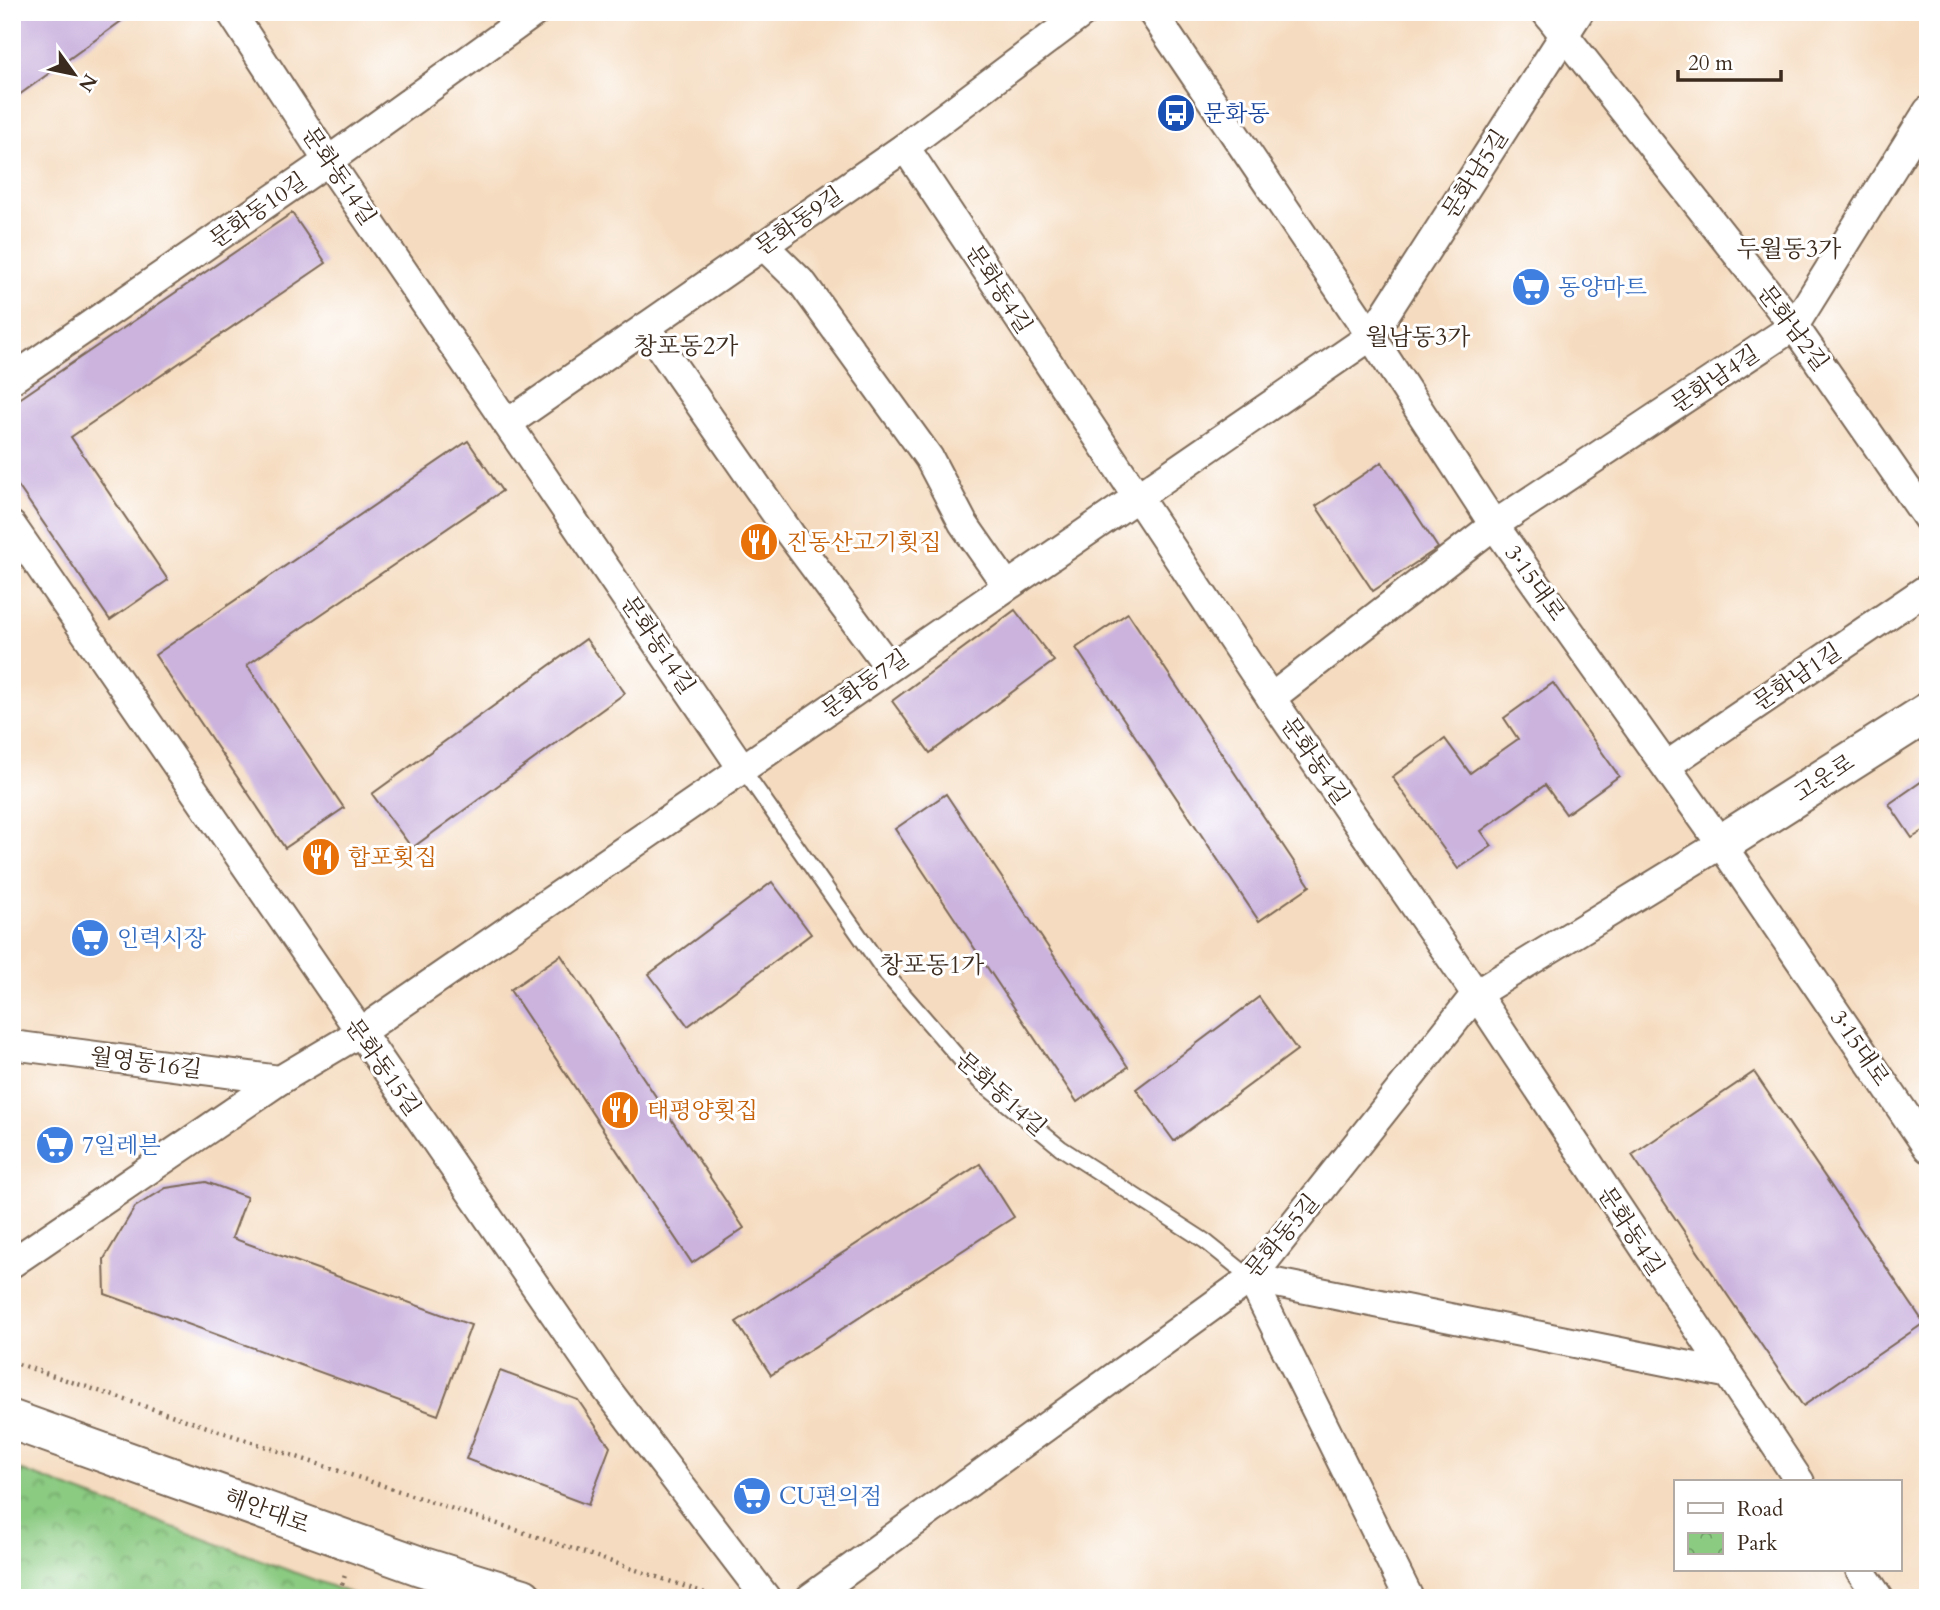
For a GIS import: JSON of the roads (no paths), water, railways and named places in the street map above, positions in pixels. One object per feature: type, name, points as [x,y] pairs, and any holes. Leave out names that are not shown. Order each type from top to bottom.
[{"type":"main road","name":"고운로","points":[[1721,844],[1928,712]]},
{"type":"main road","name":"해안대로","points":[[12,1420],[420,1566],[523,1598]]},
{"type":"street","name":"문화동14길","points":[[231,12],[328,161],[742,768]]},
{"type":"street","name":"문화동10길","points":[[12,379],[328,161],[535,12]]},
{"type":"street","name":"문화동9길","points":[[508,422],[905,147],[1084,12]]},
{"type":"street","name":"3·15대로","points":[[1152,12],[1371,336],[1494,525],[1721,844],[1928,1148]]},
{"type":"street","name":"문화남2길","points":[[1546,12],[1794,326],[1928,519]]},
{"type":"street","name":"문화남5길","points":[[1371,336],[1578,12]]},
{"type":"street","name":"문화남4길","points":[[1271,698],[1494,525],[1794,326],[1928,111]]},
{"type":"street","name":"문화동4길","points":[[905,147],[1271,698],[1476,994],[1725,1373],[1799,1480]]},
{"type":"street","points":[[763,245],[803,284],[929,458],[963,523],[1007,586]]},
{"type":"street","points":[[646,327],[718,433],[888,667]]},
{"type":"street","name":"문화동7길","points":[[359,1032],[1371,336]]},
{"type":"street","name":"문화동15길","points":[[14,532],[605,1387],[766,1598]]},
{"type":"street","name":"문화남1길","points":[[1665,766],[1928,588]]},
{"type":"street","name":"문화동5길","points":[[810,1598],[1251,1278],[1476,994],[1721,844]]},
{"type":"street","points":[[12,1263],[280,1080],[359,1032]]},
{"type":"street","name":"월영동16길","points":[[12,1045],[280,1080]]},
{"type":"street","points":[[1251,1278],[1725,1373]]},
{"type":"street","points":[[1251,1278],[1409,1598]]},
{"type":"street","points":[[1861,1572],[1880,1598]]},
{"type":"lane","name":"문화동14길","points":[[742,768],[887,975],[979,1081],[1061,1148],[1205,1241],[1251,1278]]},
{"type":"place","name":"문화동","points":[[1176,113]]},
{"type":"place","name":"동양마트","points":[[1531,287]]},
{"type":"place","name":"진동산고기횟집","points":[[759,542]]},
{"type":"place","name":"합포횟집","points":[[321,857]]},
{"type":"place","name":"인력시장","points":[[90,938]]},
{"type":"place","name":"태평양횟집","points":[[620,1110]]},
{"type":"place","name":"7일레븐","points":[[55,1145]]},
{"type":"place","name":"CU편의점","points":[[752,1496]]},
{"type":"district","name":"두월동3가","points":[[1789,249]]},
{"type":"district","name":"월남동3가","points":[[1418,337]]},
{"type":"district","name":"창포동2가","points":[[686,346]]},
{"type":"district","name":"창포동1가","points":[[932,965]]}]
